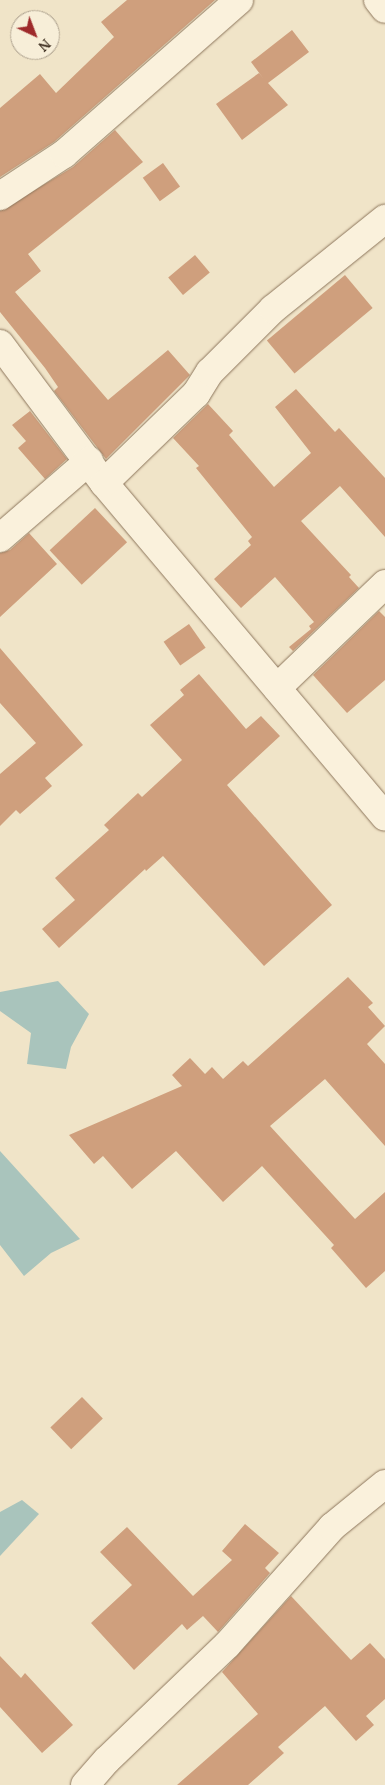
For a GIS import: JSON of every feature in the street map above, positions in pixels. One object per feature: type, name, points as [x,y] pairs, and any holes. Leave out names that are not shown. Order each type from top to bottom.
[{"type":"street","points":[[0,196],[64,154],[239,0]]},
{"type":"street","points":[[378,0],[385,9]]},
{"type":"street","points":[[104,483],[196,394],[210,372],[273,309],[385,219]]},
{"type":"street","points":[[0,344],[104,483],[385,817]]},
{"type":"street","points":[[0,538],[89,461]]},
{"type":"street","points":[[277,688],[385,584]]},
{"type":"street","points":[[85,1785],[227,1645],[332,1527],[385,1484]]},
{"type":"water","points":[[58,981],[89,1014],[71,1047],[66,1069],[27,1064],[31,1033],[0,1011],[0,992]]},
{"type":"water","points":[[0,1151],[80,1239],[51,1253],[24,1276],[0,1245]]},
{"type":"water","points":[[22,1500],[39,1514],[0,1556],[0,1512]]},
{"type":"building","points":[[127,0],[215,0],[54,142],[0,177],[0,108],[40,74],[56,93],[114,37],[101,22]]},
{"type":"building","points":[[292,30],[309,52],[268,83],[288,105],[242,140],[216,104],[259,73],[263,78],[251,62]]},
{"type":"building","points":[[115,130],[143,162],[28,254],[41,271],[15,292],[108,400],[168,350],[190,375],[106,459],[54,391],[58,387],[45,368],[0,312],[0,211],[73,167]]},
{"type":"building","points":[[163,163],[180,186],[160,201],[143,178]]},
{"type":"building","points":[[195,255],[210,273],[183,295],[168,277]]},
{"type":"building","points":[[345,275],[373,308],[295,374],[267,341]]},
{"type":"building","points":[[296,389],[335,432],[339,428],[385,478],[385,537],[340,486],[301,521],[351,575],[349,577],[359,588],[293,651],[289,647],[311,629],[309,626],[314,622],[275,577],[241,608],[214,579],[251,545],[248,541],[252,537],[196,468],[199,466],[173,438],[208,404],[233,431],[229,435],[274,487],[311,453],[275,407]]},
{"type":"building","points":[[30,411],[67,459],[45,479],[18,448],[26,441],[12,425]]},
{"type":"building","points":[[95,508],[127,542],[82,585],[50,550]]},
{"type":"building","points":[[29,533],[57,564],[0,617],[0,553],[10,550]]},
{"type":"building","points":[[379,611],[385,617],[385,680],[347,713],[313,675]]},
{"type":"building","points":[[189,624],[206,648],[180,666],[164,642]]},
{"type":"building","points":[[0,648],[83,745],[45,778],[52,786],[20,814],[16,810],[0,826],[0,774],[36,743],[0,703]]},
{"type":"building","points":[[199,674],[246,729],[261,716],[280,736],[227,785],[332,905],[264,966],[163,856],[146,871],[145,869],[59,948],[42,929],[75,900],[55,878],[109,830],[104,825],[138,793],[142,797],[182,760],[150,725],[184,695],[180,690]]},
{"type":"building","points":[[348,977],[373,1003],[368,1007],[385,1026],[367,1044],[385,1064],[385,1146],[325,1079],[270,1126],[355,1219],[385,1192],[385,1271],[366,1288],[331,1248],[334,1245],[262,1166],[223,1202],[176,1151],[132,1189],[103,1156],[94,1164],[69,1135],[182,1086],[172,1075],[190,1058],[205,1074],[212,1067],[223,1079],[243,1061],[248,1066]]},
{"type":"building","points":[[82,1397],[103,1419],[71,1449],[50,1428]]},
{"type":"building","points":[[245,1524],[279,1553],[265,1568],[270,1573],[218,1632],[203,1616],[187,1630],[182,1624],[134,1670],[91,1623],[132,1585],[100,1552],[127,1527],[193,1596],[232,1560],[222,1551]]},
{"type":"building","points":[[291,1596],[351,1660],[370,1643],[385,1659],[385,1699],[366,1716],[374,1725],[356,1741],[325,1706],[278,1747],[284,1753],[248,1785],[177,1785],[258,1714],[222,1672]]},
{"type":"building","points":[[0,1656],[21,1678],[25,1673],[73,1725],[42,1753],[0,1707]]}]
